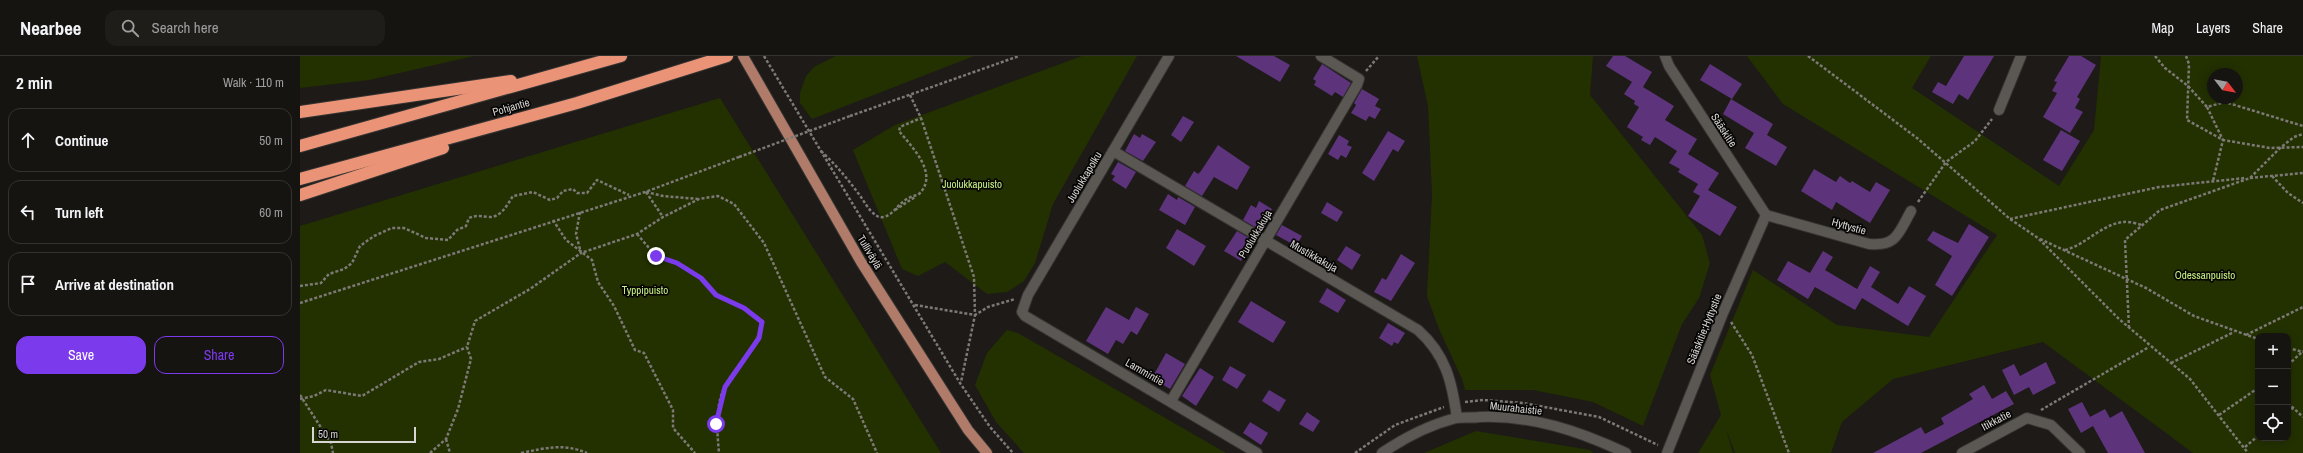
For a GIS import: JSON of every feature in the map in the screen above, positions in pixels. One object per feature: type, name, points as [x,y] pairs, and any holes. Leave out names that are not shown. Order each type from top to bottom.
[{"type":"highway","name":"Pohjantie","points":[[300,146],[566,73],[621,56]]},
{"type":"highway","name":"Pohjantie","points":[[300,179],[577,103],[727,56]]},
{"type":"highway","points":[[300,112],[566,73]]},
{"type":"highway","points":[[300,195],[577,103]]},
{"type":"main road","name":"Tulliväylä","points":[[743,56],[861,262],[968,430],[987,453]]},
{"type":"street","name":"Juolukkapolku","points":[[1022,312],[1028,295],[1169,56]]},
{"type":"street","points":[[1321,56],[1359,78]]},
{"type":"street","name":"Sääskitie","points":[[1665,56],[1669,66],[1766,215]]},
{"type":"street","points":[[1999,110],[2022,56]]},
{"type":"street","name":"Puolukkakuja","points":[[1170,401],[1357,85],[1359,78]]},
{"type":"street","name":"Mustikkakuja","points":[[1113,151],[1418,330],[1432,343],[1451,381],[1457,418]]},
{"type":"street","name":"Hyttystie","points":[[1766,215],[1869,244],[1881,245],[1890,243],[1897,236],[1911,211]]},
{"type":"street","name":"Sääskitie;Hyttystie","points":[[1667,453],[1723,314],[1766,215]]},
{"type":"street","name":"Lammintie","points":[[1022,312],[1025,316],[1257,453]]},
{"type":"street","name":"Muurahaistie","points":[[1382,453],[1401,440],[1431,426],[1457,418],[1495,417],[1557,425],[1590,436],[1626,453]]},
{"type":"street","name":"Itikkatie","points":[[1962,453],[2027,418],[2051,425],[2080,453]]},
{"type":"path","points":[[764,56],[960,383],[990,427],[1013,453]]},
{"type":"path","points":[[300,303],[553,220],[645,192],[850,116],[1019,56]]},
{"type":"path","points":[[1359,78],[1379,56]]},
{"type":"path","points":[[1808,56],[1917,138],[2010,219],[2038,238],[2126,279],[2194,316],[2255,338]]},
{"type":"path","points":[[2155,56],[2165,68],[2188,86],[2207,107],[2223,140],[2213,181]]},
{"type":"path","points":[[2186,56],[2189,64],[2187,120],[2223,140],[2270,148],[2303,147]]},
{"type":"path","points":[[910,95],[921,118],[969,258],[974,277],[975,315],[960,383]]},
{"type":"path","points":[[2207,107],[2225,102],[2303,126]]},
{"type":"path","points":[[1911,211],[1946,162],[1975,142],[1999,110]]},
{"type":"path","points":[[818,148],[842,171],[874,214],[878,217],[883,217],[893,211],[899,203],[911,196],[918,195],[925,185],[928,176],[924,166],[899,131],[900,127],[921,118]]},
{"type":"path","points":[[2129,328],[2125,240],[2160,210],[2250,178],[2280,148],[2294,137],[2303,134]]},
{"type":"path","points":[[2010,219],[2159,187],[2303,173]]},
{"type":"path","points":[[2272,176],[2288,193],[2303,203]]},
{"type":"path","points":[[300,286],[321,283],[329,274],[344,269],[352,263],[360,246],[374,236],[392,228],[404,228],[426,238],[448,240],[457,230],[466,226],[469,218],[476,215],[490,217],[502,212],[513,196],[533,192],[550,200],[556,198],[563,191],[573,189],[577,193],[586,193],[597,180],[630,196]]},
{"type":"path","points":[[645,192],[662,196],[699,199],[718,196],[734,204],[764,243],[825,377],[853,399],[877,453]]},
{"type":"path","points":[[645,192],[663,217]]},
{"type":"path","points":[[430,453],[446,438],[458,409],[471,359],[467,348],[475,322],[530,289],[581,253],[637,234],[663,217],[699,199]]},
{"type":"path","points":[[580,212],[576,234],[581,253]]},
{"type":"path","points":[[553,220],[566,240],[592,260],[598,282],[614,306],[635,350],[644,353],[662,386],[673,410],[674,428],[695,453]]},
{"type":"path","points":[[2064,251],[2078,247],[2111,226],[2124,222],[2142,225]]},
{"type":"path","points":[[637,234],[656,256],[677,263],[701,278],[716,295],[744,308],[762,322],[759,338],[725,387],[716,424],[719,453]]},
{"type":"path","points":[[2038,238],[2149,347],[2190,379],[2245,447],[2248,453]]},
{"type":"path","points":[[914,304],[975,315],[988,307],[1028,295]]},
{"type":"path","points":[[2245,335],[2275,322],[2303,307]]},
{"type":"path","points":[[1723,314],[1736,327],[1752,355],[1789,453]]},
{"type":"path","points":[[2171,363],[2235,331]]},
{"type":"path","points":[[2027,418],[2149,347]]},
{"type":"path","points":[[301,399],[314,396],[326,390],[362,396],[419,362],[439,359],[467,348]]},
{"type":"path","points":[[2291,349],[2303,352]]},
{"type":"path","points":[[2291,362],[2303,352]]},
{"type":"path","points":[[2218,414],[2255,390]]},
{"type":"path","points":[[300,395],[301,399],[331,443],[333,453]]},
{"type":"path","points":[[2290,405],[2303,418]]},
{"type":"path","points":[[446,438],[450,453]]},
{"type":"path","points":[[2245,447],[2255,439]]},
{"type":"path","points":[[521,453],[546,448],[571,446],[587,453]]},
{"type":"green space","points":[[300,56],[474,56],[369,80],[300,88]]},
{"type":"green space","points":[[836,56],[974,56],[812,119],[800,103],[800,93],[806,76],[814,67]]},
{"type":"green space","name":"Juolukkapuisto","points":[[1082,56],[1137,56],[1053,204],[1035,263],[1024,281],[1007,292],[987,294],[945,262],[918,276],[902,269],[853,150],[895,125]]},
{"type":"green space","points":[[1417,56],[1593,56],[1590,95],[1702,235],[1710,263],[1699,298],[1682,324],[1643,426],[1593,402],[1533,390],[1465,390],[1462,379],[1439,329],[1427,296],[1432,194],[1428,106]]},
{"type":"green space","name":"Odessanpuisto","points":[[1747,56],[1931,56],[1912,88],[2059,186],[2094,130],[2101,56],[2303,56],[2303,453],[2193,453],[2043,342],[1893,379],[1842,422],[1831,453],[1735,453],[1726,429],[1733,453],[1698,453],[1721,415],[1710,375],[1753,270],[1837,325],[1929,337],[1997,235],[1783,104]]},
{"type":"green space","name":"Typpipuisto","points":[[720,98],[941,453],[300,453],[300,226]]},
{"type":"green space","points":[[1007,330],[1018,333],[1226,453],[1024,453],[996,422],[975,385],[987,353]]},
{"type":"green space","points":[[1476,431],[1590,450],[1593,453],[1424,453]]},
{"type":"building","points":[[1236,56],[1274,56],[1290,65],[1280,82]]},
{"type":"building","points":[[1613,56],[1625,56],[1652,72],[1643,87],[1674,106],[1665,120],[1697,139],[1688,154],[1719,173],[1708,190],[1737,207],[1720,236],[1688,216],[1700,196],[1693,192],[1698,184],[1678,172],[1680,169],[1669,163],[1677,151],[1655,137],[1650,145],[1641,140],[1643,137],[1627,127],[1639,107],[1634,104],[1635,101],[1624,94],[1632,82],[1606,66]]},
{"type":"building","points":[[1964,56],[1994,56],[1968,100],[1959,94],[1953,104],[1932,92],[1938,82],[1946,86]]},
{"type":"building","points":[[2069,56],[2081,56],[2096,65],[2077,97],[2080,99],[2075,108],[2083,112],[2070,133],[2043,117],[2057,93],[2052,91],[2057,82],[2054,81]]},
{"type":"building","points":[[1322,64],[1351,83],[1343,97],[1335,92],[1332,96],[1314,85],[1316,81],[1313,79]]},
{"type":"building","points":[[1710,64],[1742,84],[1732,99],[1700,80]]},
{"type":"building","points":[[1362,89],[1379,99],[1375,106],[1381,109],[1375,119],[1369,116],[1366,121],[1351,113],[1356,105],[1354,103]]},
{"type":"building","points":[[1731,99],[1773,124],[1767,135],[1787,147],[1776,166],[1745,148],[1754,133],[1723,114]]},
{"type":"building","points":[[1183,116],[1194,122],[1181,142],[1171,135]]},
{"type":"building","points":[[2061,130],[2080,141],[2062,171],[2043,160]]},
{"type":"building","points":[[1388,131],[1405,141],[1398,152],[1393,149],[1374,181],[1362,173]]},
{"type":"building","points":[[1134,134],[1140,138],[1142,134],[1156,142],[1143,161],[1125,151]]},
{"type":"building","points":[[1339,135],[1349,141],[1347,145],[1352,147],[1346,158],[1341,155],[1338,160],[1328,154]]},
{"type":"building","points":[[1218,145],[1250,167],[1237,190],[1214,177],[1202,196],[1185,186],[1194,171],[1198,174],[1201,171]]},
{"type":"building","points":[[1118,162],[1136,172],[1126,189],[1112,180],[1115,176],[1111,174]]},
{"type":"building","points":[[1814,169],[1836,182],[1840,176],[1850,183],[1852,181],[1870,192],[1876,182],[1890,190],[1870,223],[1836,202],[1832,210],[1801,191]]},
{"type":"building","points":[[1168,194],[1177,200],[1178,197],[1195,207],[1185,225],[1159,210]]},
{"type":"building","points":[[1259,201],[1272,209],[1268,216],[1271,218],[1265,228],[1263,226],[1260,230],[1243,220],[1251,205],[1256,208]]},
{"type":"building","points":[[1327,202],[1343,212],[1337,222],[1321,213]]},
{"type":"building","points":[[1969,224],[1989,237],[1952,296],[1935,285],[1952,256],[1927,240],[1933,231],[1958,243]]},
{"type":"building","points":[[1282,225],[1302,236],[1296,246],[1276,235]]},
{"type":"building","points":[[1177,229],[1206,246],[1194,266],[1166,248]]},
{"type":"building","points":[[1237,231],[1254,241],[1241,261],[1224,251]]},
{"type":"building","points":[[1346,246],[1361,255],[1352,270],[1337,260]]},
{"type":"building","points":[[1823,251],[1833,257],[1825,270],[1857,289],[1870,266],[1880,272],[1871,287],[1898,304],[1909,286],[1926,296],[1908,326],[1862,298],[1855,310],[1815,287],[1808,299],[1777,280],[1788,261],[1810,273]]},
{"type":"building","points":[[1401,254],[1415,263],[1391,301],[1374,292],[1382,278],[1386,280]]},
{"type":"building","points":[[1327,288],[1346,300],[1338,313],[1319,302]]},
{"type":"building","points":[[1251,301],[1286,322],[1273,343],[1238,322]]},
{"type":"building","points":[[1106,307],[1129,320],[1136,307],[1149,314],[1137,335],[1131,331],[1123,344],[1116,340],[1108,354],[1086,341]]},
{"type":"building","points":[[1388,323],[1405,333],[1398,344],[1394,342],[1392,346],[1379,338]]},
{"type":"building","points":[[1166,353],[1185,364],[1170,389],[1152,378]]},
{"type":"building","points":[[2046,362],[2056,383],[2033,395],[2029,387],[2014,395],[2002,370],[2014,364],[2020,376]]},
{"type":"building","points":[[1230,366],[1246,375],[1237,389],[1222,380]]},
{"type":"building","points":[[1200,368],[1214,377],[1196,406],[1182,396]]},
{"type":"building","points":[[1984,385],[1992,399],[2006,391],[2014,404],[1921,453],[1873,453],[1921,427],[1925,434],[1944,424],[1941,418],[1973,399],[1969,394]]},
{"type":"building","points":[[1269,390],[1286,400],[1279,412],[1262,401]]},
{"type":"building","points":[[2082,402],[2090,417],[2105,409],[2110,418],[2122,411],[2145,453],[2108,453],[2093,426],[2081,433],[2068,409]]},
{"type":"building","points":[[1307,412],[1320,421],[1313,432],[1299,424]]},
{"type":"building","points":[[1250,422],[1268,433],[1261,445],[1243,433]]},
{"type":"route","points":[[656,256],[677,263],[701,278],[716,295],[744,308],[762,322],[759,338],[725,387],[716,424]]}]
